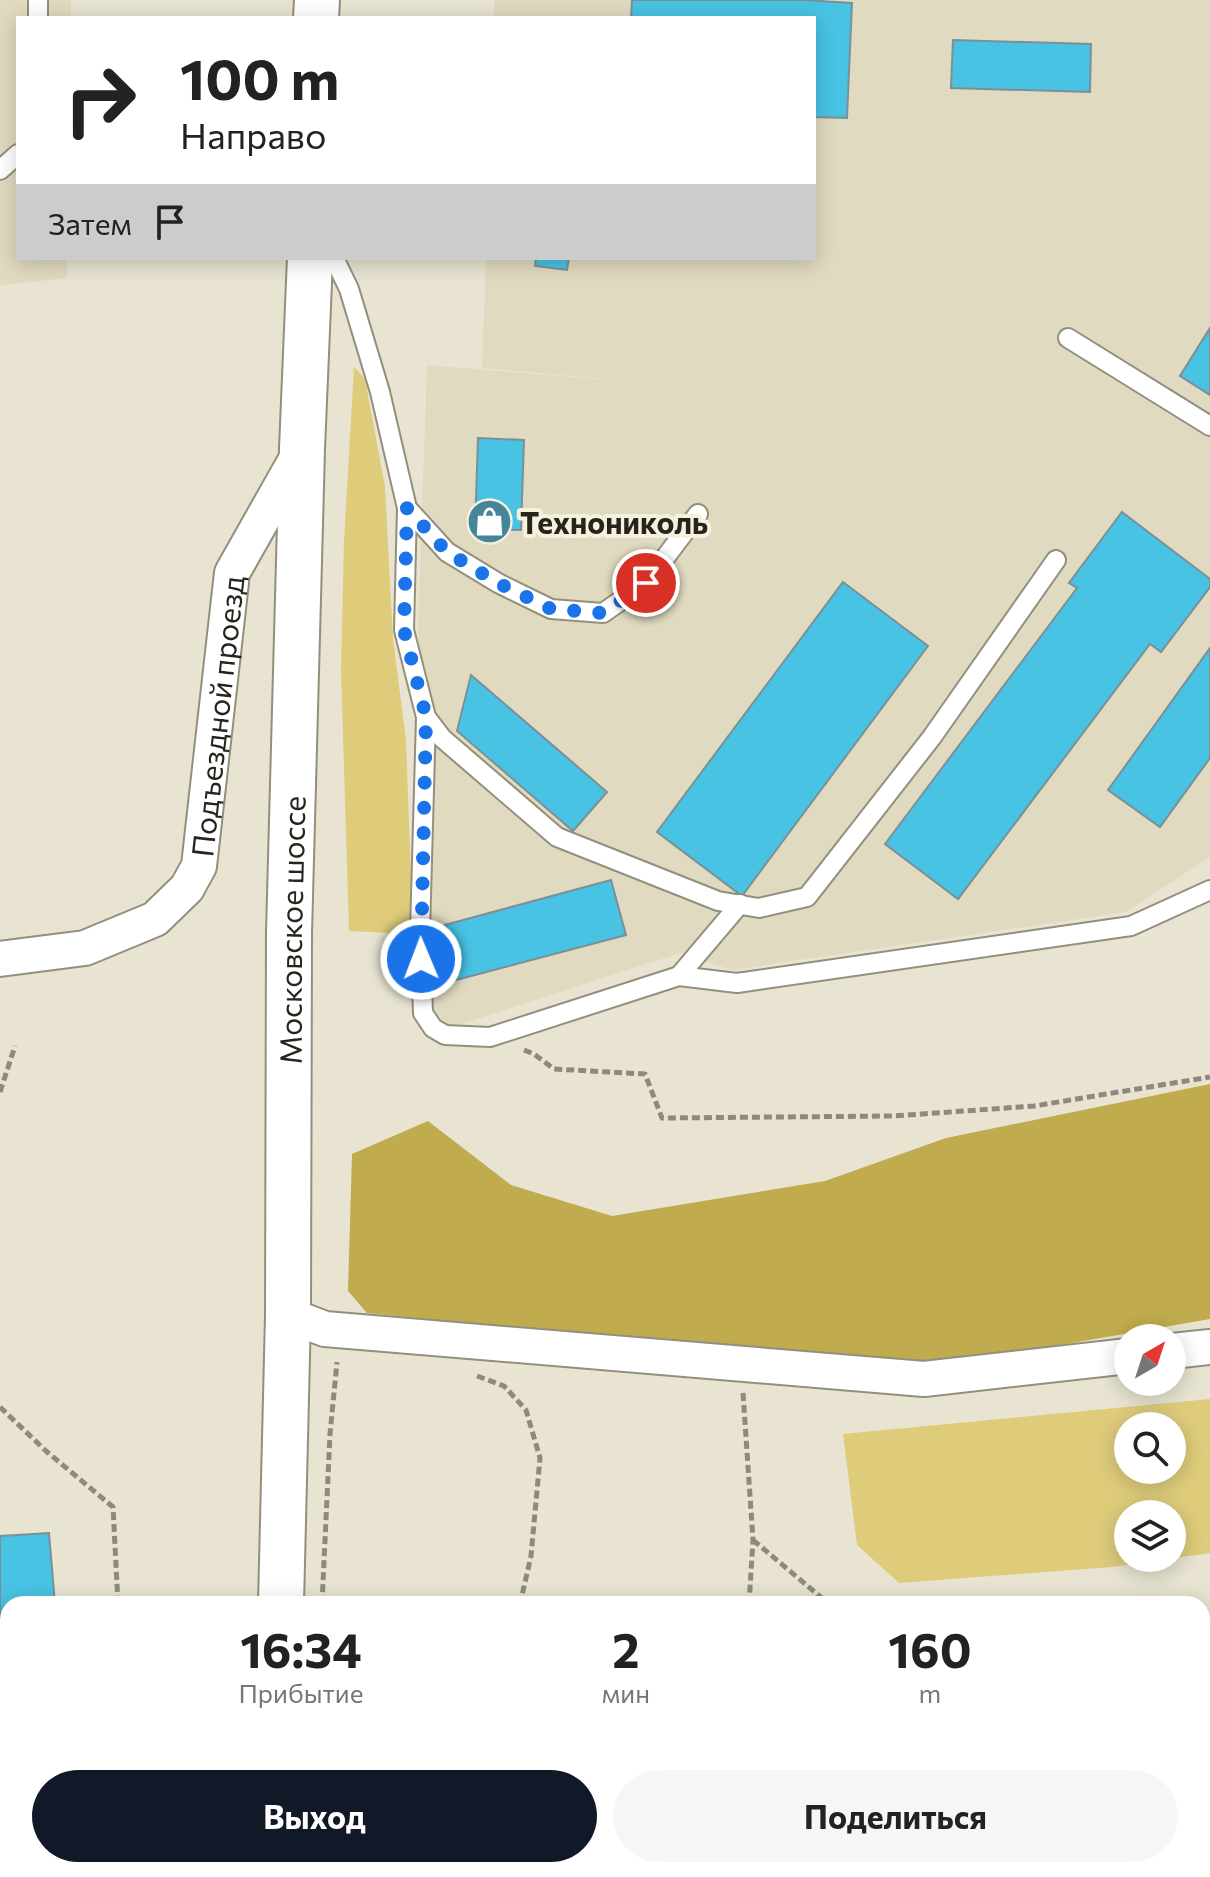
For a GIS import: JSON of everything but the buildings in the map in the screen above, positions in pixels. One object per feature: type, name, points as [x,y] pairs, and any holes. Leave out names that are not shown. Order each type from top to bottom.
[{"type":"main road","name":"Московское шоссе","points":[[281,1596],[288,1315],[289,933],[310,260]]},
{"type":"street","name":"Подъездной проезд","points":[[0,959],[85,948],[155,919],[187,888],[199,866],[232,573],[302,449]]},
{"type":"street","points":[[288,1315],[325,1329],[924,1379],[1114,1358]]},
{"type":"street","points":[[1186,1350],[1210,1347]]},
{"type":"lane","points":[[0,170],[16,156]]},
{"type":"lane","points":[[335,260],[349,289],[380,392],[407,508],[404,630],[426,717],[420,932],[423,1013],[433,1028],[445,1035],[490,1037],[679,976],[737,983],[1131,926],[1210,890]]},
{"type":"lane","points":[[1068,338],[1210,426]]},
{"type":"lane","points":[[407,508],[447,552],[498,583],[551,609],[603,613],[646,583],[698,514]]},
{"type":"lane","points":[[426,717],[442,738],[557,837],[718,901],[759,908],[807,897],[932,737],[1056,560]]},
{"type":"lane","points":[[679,976],[740,904]]},
{"type":"path","points":[[490,1037],[534,1054],[554,1069],[645,1074],[662,1118],[894,1116],[1019,1107],[1210,1077]]},
{"type":"path","points":[[0,1092],[15,1046]]},
{"type":"path","points":[[322,1596],[336,1363],[343,1348],[378,1334]]},
{"type":"path","points":[[741,1364],[753,1540],[750,1596]]},
{"type":"path","points":[[467,1372],[504,1386],[526,1410],[540,1458],[531,1556],[522,1596]]},
{"type":"path","points":[[0,1407],[46,1451],[113,1507],[118,1596]]},
{"type":"path","points":[[753,1540],[820,1596]]},
{"type":"shaded area","points":[[0,0],[71,0],[71,16],[16,16],[16,260],[67,260],[67,278],[0,285]]},
{"type":"shaded area","points":[[494,0],[1210,0],[1210,857],[1126,912],[731,970],[680,953],[452,1027],[432,1014],[418,625],[427,365],[680,386],[482,368],[486,260],[816,260],[816,16],[494,16]]},
{"type":"shaded area","points":[[354,367],[365,379],[385,487],[393,639],[406,740],[413,934],[349,931],[341,670],[344,541]]},
{"type":"shaded area","points":[[1210,1084],[1210,1319],[1181,1324],[1114,1324],[1114,1336],[922,1369],[367,1313],[348,1291],[352,1154],[428,1121],[511,1185],[612,1216],[825,1181],[946,1138]]},
{"type":"shaded area","points":[[1210,1399],[1210,1553],[1186,1556],[1186,1500],[1114,1500],[1112,1567],[899,1583],[857,1545],[843,1434]]},
{"type":"place","name":"Технониколь","points":[[489,521]]},
{"type":"route","points":[[421,959],[426,717],[404,630],[407,508],[447,552],[498,583],[551,609],[603,613],[646,583]]}]
